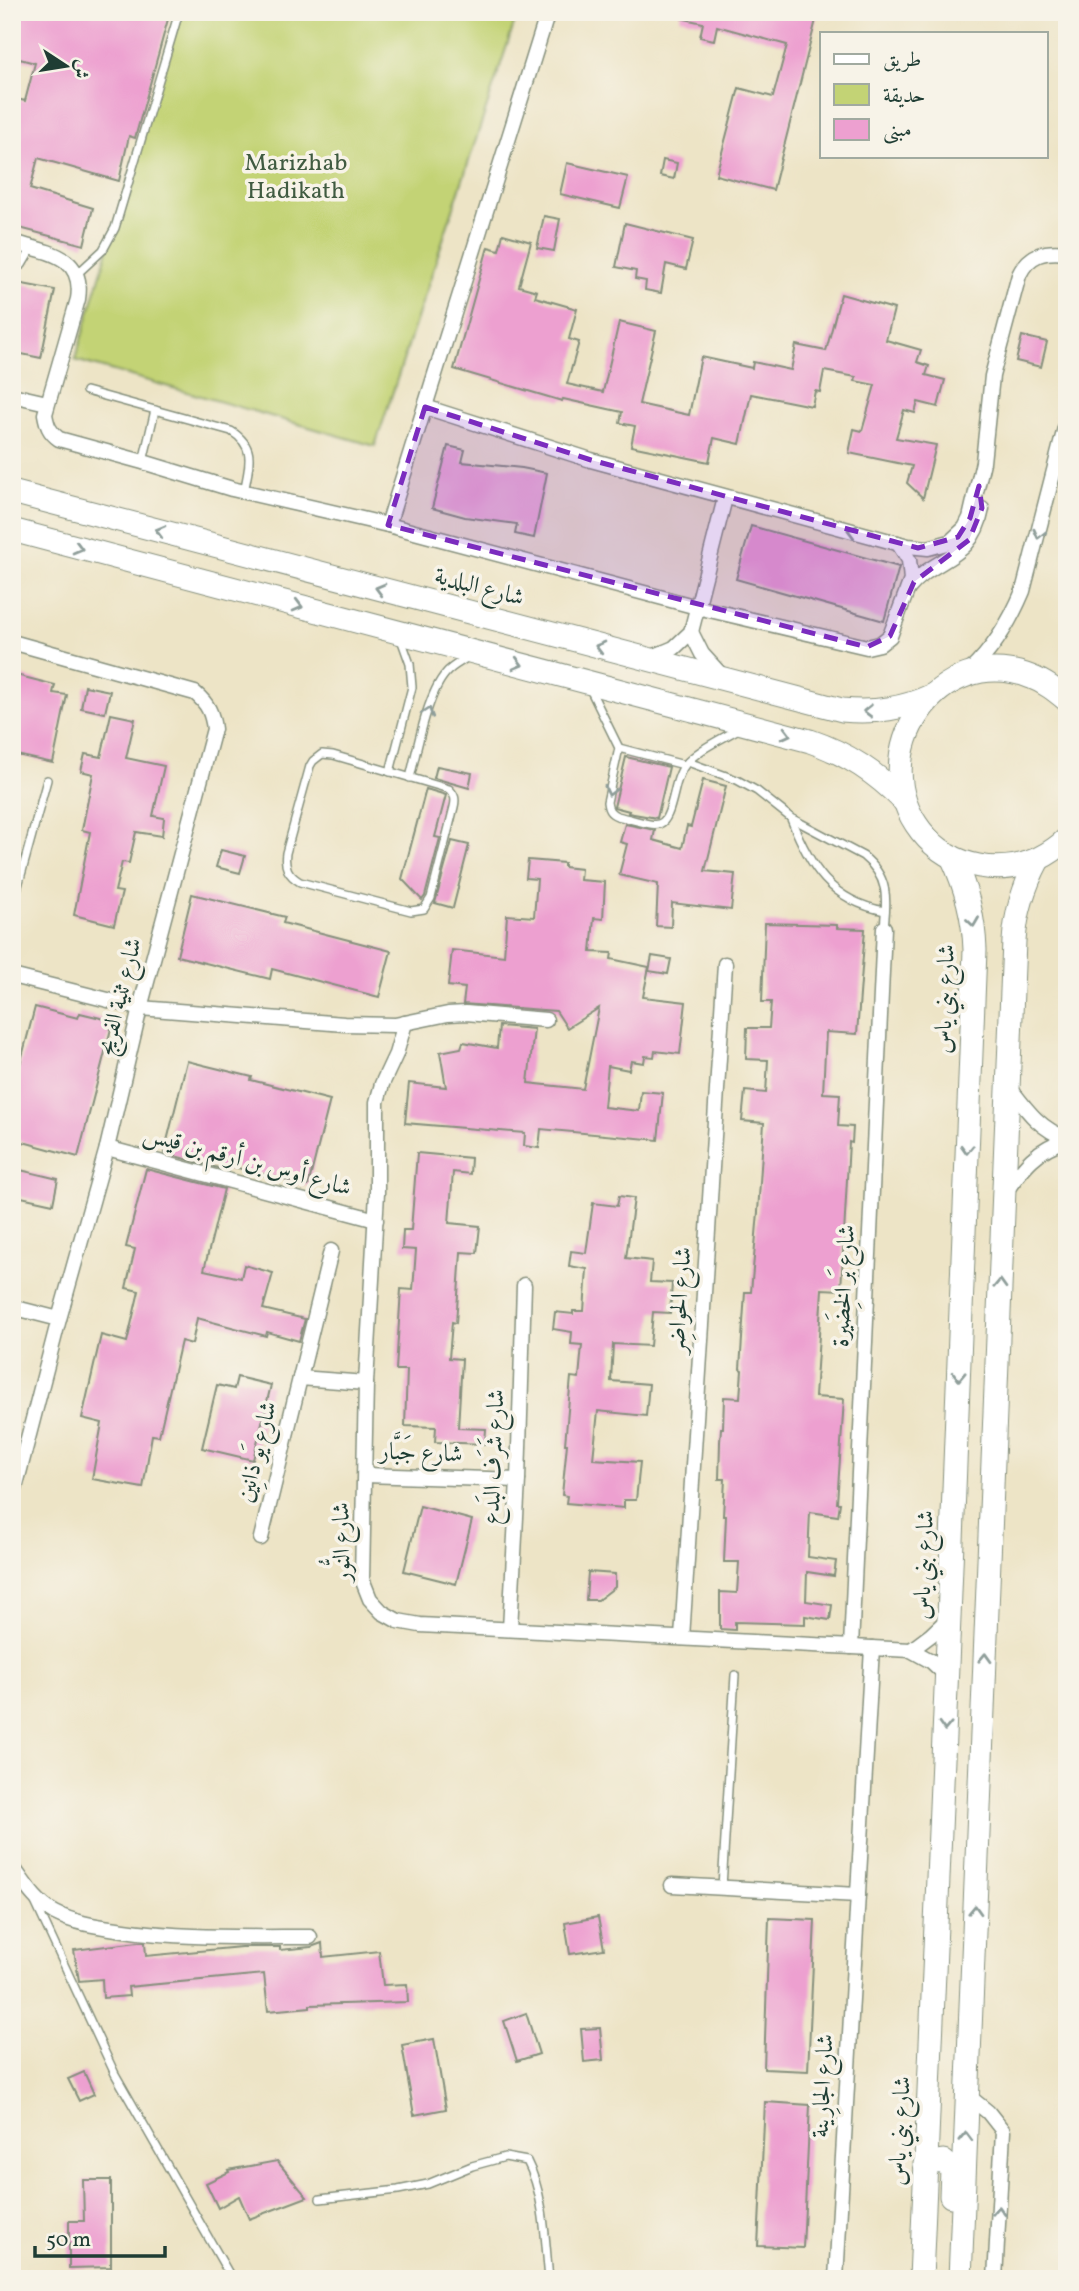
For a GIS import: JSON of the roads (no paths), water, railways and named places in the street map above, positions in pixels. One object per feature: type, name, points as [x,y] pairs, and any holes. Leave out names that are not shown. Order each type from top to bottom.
[{"type":"main road","name":"شارع البلدية","points":[[12,492],[842,710],[889,710],[912,705],[933,695]]},
{"type":"main road","points":[[12,530],[810,741],[851,758],[871,770],[904,801]]},
{"type":"main road","points":[[1067,700],[1051,687],[1030,676],[1008,671],[962,677],[933,695],[918,712],[906,732],[900,755],[904,801],[914,822],[928,840],[952,857],[968,864],[991,868],[1015,867],[1038,860],[1067,839]]},
{"type":"main road","name":"شارع بني ياس","points":[[921,2279],[975,950],[969,902],[952,857]]},
{"type":"main road","points":[[960,2267],[1015,924],[1023,891],[1038,860]]},
{"type":"main road","points":[[925,2164],[943,2161],[951,2169],[950,2234],[960,2267]]},
{"type":"street","points":[[388,525],[548,12]]},
{"type":"street","points":[[12,242],[60,257],[70,264],[77,274],[80,286],[47,403],[47,425],[51,433],[59,439],[244,492],[388,525],[697,607],[867,647],[880,644],[890,636],[911,580],[909,560],[898,543]]},
{"type":"street","points":[[425,407],[591,460],[725,498],[898,543],[928,548],[950,542],[965,528],[970,518],[979,486],[992,376],[1015,286],[1024,266],[1031,259],[1047,252],[1067,253]]},
{"type":"street","points":[[12,395],[47,403]]},
{"type":"street","points":[[962,677],[981,661],[998,640],[1024,591],[1067,420]]},
{"type":"street","points":[[907,590],[921,575],[954,556],[970,540],[976,530],[982,508],[979,486]]},
{"type":"street","points":[[642,659],[664,654],[691,632],[725,498]]},
{"type":"street","points":[[691,632],[702,654],[727,681]]},
{"type":"street","name":"شارع ثنية الفريج","points":[[12,642],[195,693],[206,702],[214,729],[140,1007],[107,1148],[12,1500]]},
{"type":"street","name":"شارع بَر الخِضَيرة","points":[[851,1647],[884,928]]},
{"type":"street","name":"شارع الحواضِر","points":[[682,1639],[725,964]]},
{"type":"street","points":[[12,976],[140,1007],[344,1024],[377,1026],[466,1013],[546,1020]]},
{"type":"street","name":"شارع النُّور","points":[[405,1023],[377,1102],[376,1220],[366,1382],[362,1579],[370,1599],[382,1612],[398,1621],[420,1625],[911,1650]]},
{"type":"street","points":[[1008,1085],[1034,1118],[1051,1132],[1067,1139]]},
{"type":"street","points":[[1004,1195],[1030,1159],[1042,1150],[1067,1139]]},
{"type":"street","name":"شارع أوس بن أرقم بن قيس","points":[[107,1148],[376,1220]]},
{"type":"street","name":"شارع يَو ذانِين","points":[[261,1538],[331,1251]]},
{"type":"street","name":"شارع شَرَف البَدع","points":[[510,1629],[524,1285]]},
{"type":"street","points":[[12,1307],[59,1320]]},
{"type":"street","name":"شارع يَو ذانِين","points":[[300,1378],[366,1382]]},
{"type":"street","name":"شارع جَبَّار","points":[[365,1475],[518,1480]]},
{"type":"street","points":[[947,1676],[931,1661],[911,1650],[949,1618]]},
{"type":"street","name":"شارع الجارِينة","points":[[836,2279],[872,1648]]},
{"type":"street","points":[[12,1866],[31,1895],[54,1913],[68,1919],[129,1931],[189,1936],[310,1937]]},
{"type":"street","points":[[672,1885],[858,1895]]},
{"type":"street","points":[[967,2095],[988,2112],[1003,2131],[995,2279]]},
{"type":"lane","points":[[77,274],[103,250],[115,228],[179,12]]},
{"type":"lane","points":[[12,267],[22,265],[32,248]]},
{"type":"lane","points":[[86,391],[231,431],[242,437],[248,446],[250,459],[244,492]]},
{"type":"lane","points":[[143,462],[155,410]]},
{"type":"lane","points":[[390,772],[412,687],[410,664],[399,632]]},
{"type":"lane","points":[[410,778],[424,724],[439,682],[452,667],[475,652]]},
{"type":"lane","points":[[587,682],[619,748],[607,802],[611,813],[617,816],[658,825],[665,822],[669,816],[679,775],[686,763],[745,724]]},
{"type":"lane","points":[[619,748],[686,763],[737,780],[757,791],[791,818],[863,856],[872,863],[884,883],[884,928]]},
{"type":"lane","points":[[322,754],[327,754],[410,778],[449,789],[456,801],[431,898],[424,909],[411,911],[300,882],[294,878],[286,867],[285,860],[313,761],[322,754]]},
{"type":"lane","points":[[12,908],[47,780]]},
{"type":"lane","points":[[791,818],[804,852],[837,891],[856,904],[886,911]]},
{"type":"lane","points":[[722,1888],[735,1675]]},
{"type":"lane","points":[[31,1895],[115,2074],[232,2279]]},
{"type":"lane","points":[[320,2199],[428,2184],[472,2166],[505,2157],[527,2161],[534,2174],[549,2279]]},
{"type":"park label","name":"Marizhab Hadikath","points":[[296,178]]}]
